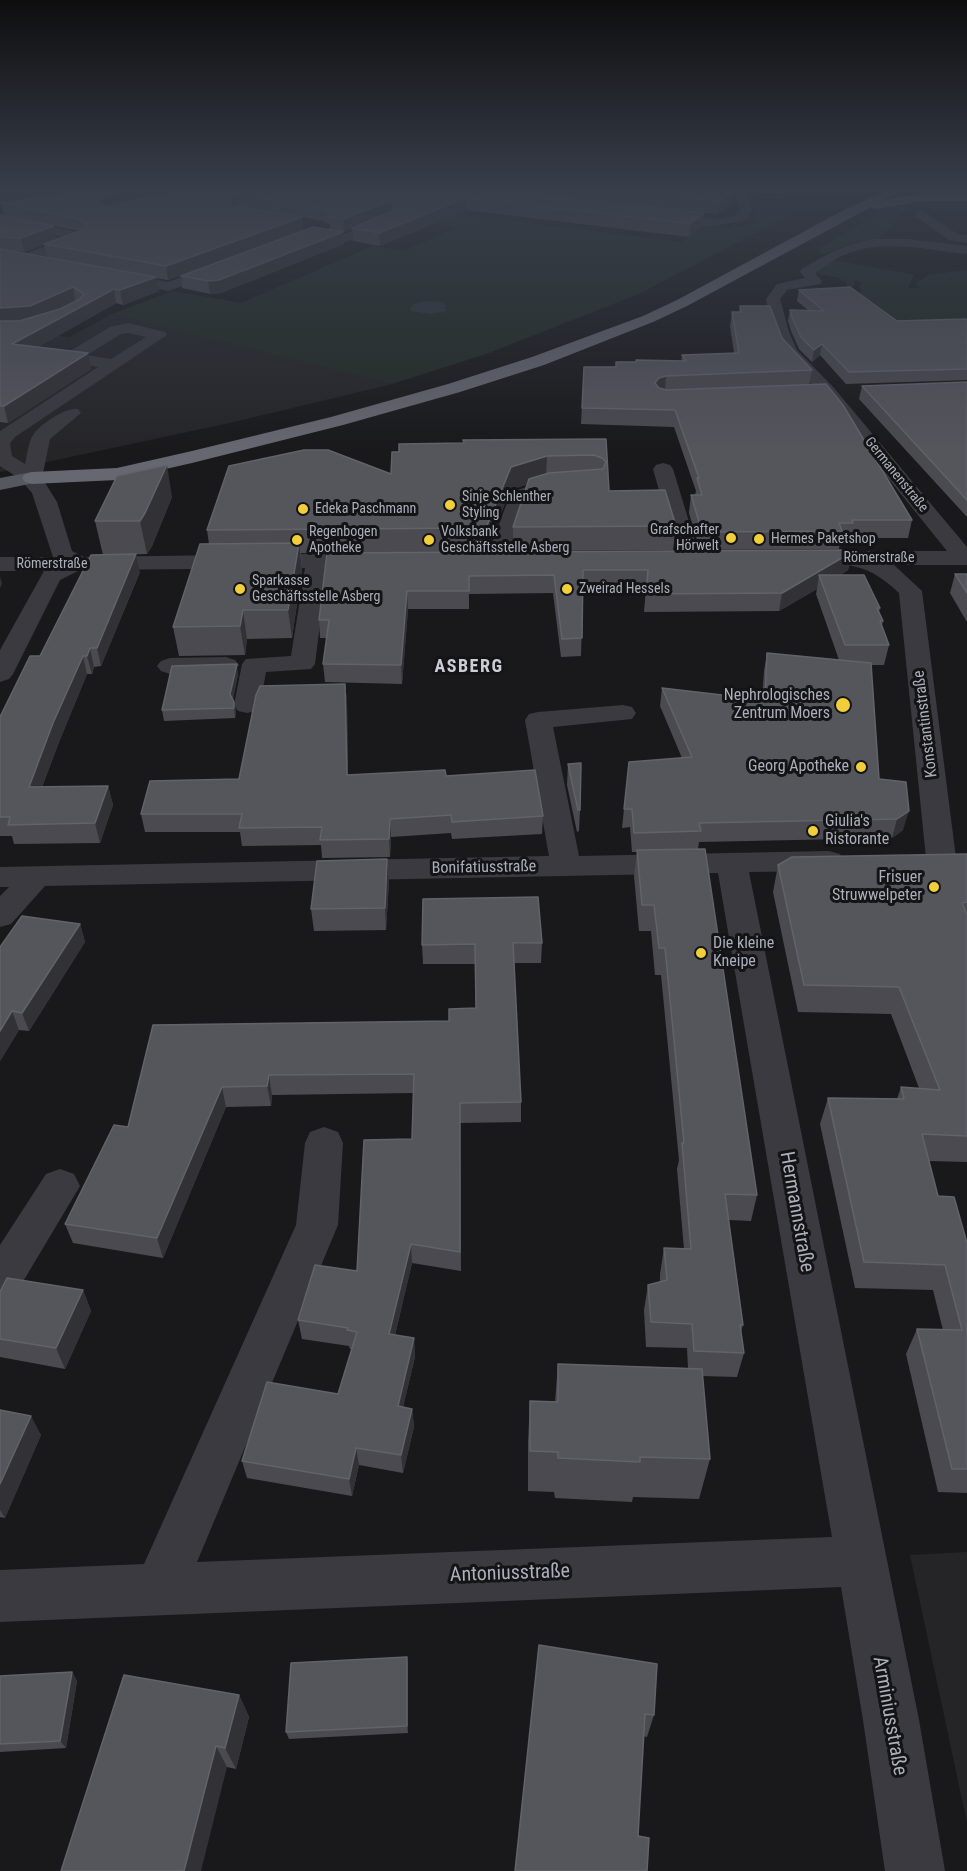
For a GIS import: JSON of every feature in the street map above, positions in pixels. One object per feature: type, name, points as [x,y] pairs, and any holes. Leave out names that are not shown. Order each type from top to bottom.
[{"type":"highway","points":[[32,478],[117,474],[337,421],[506,372],[597,340],[656,315],[731,276]]},
{"type":"highway","points":[[32,478],[391,391],[514,354],[603,320]]},
{"type":"main road","points":[[0,484],[32,478]]},
{"type":"street","points":[[111,276],[169,287],[198,276]]},
{"type":"street","name":"Germanenstraße","points":[[811,276],[815,281],[782,287],[773,299],[781,332],[790,352],[828,392],[958,558]]},
{"type":"street","points":[[154,298],[173,291],[169,287]]},
{"type":"street","points":[[78,563],[62,554],[54,522],[32,478],[2,459],[0,443],[8,433],[115,364]]},
{"type":"street","points":[[804,393],[850,391]]},
{"type":"street","points":[[32,478],[40,437],[49,428],[82,406],[55,402]]},
{"type":"street","points":[[663,469],[698,558],[667,558]]},
{"type":"street","points":[[519,559],[486,559],[518,496],[546,487],[593,486]]},
{"type":"street","name":"Römerstraße","points":[[782,558],[958,558]]},
{"type":"street","points":[[858,558],[887,570],[910,591],[924,572],[958,558]]},
{"type":"street","name":"Römerstraße","points":[[0,564],[388,560]]},
{"type":"street","points":[[170,666],[302,664],[317,561]]},
{"type":"street","points":[[0,674],[51,576],[78,563]]},
{"type":"street","name":"Konstantinstraße","points":[[910,591],[942,858]]},
{"type":"street","points":[[247,705],[255,664]]},
{"type":"street","points":[[566,867],[538,720],[623,713]]},
{"type":"street","name":"Bonifatiusstraße","points":[[0,877],[860,860]]},
{"type":"street","name":"Hermannstraße","points":[[732,864],[860,1561]]},
{"type":"street","points":[[0,916],[36,877]]},
{"type":"street","points":[[160,1588],[317,1225],[324,1143]]},
{"type":"street","points":[[0,1282],[60,1186]]},
{"type":"street","name":"Antoniusstraße","points":[[0,1596],[860,1561]]},
{"type":"street","name":"Arminiusstraße","points":[[860,1561],[891,1720],[915,1871]]},
{"type":"shaded area","points":[[303,276],[673,276],[639,294],[486,354],[392,384],[112,314],[173,291],[241,303]]},
{"type":"shaded area","points":[[831,276],[914,276],[908,287],[920,288],[916,284],[926,276],[967,276],[967,325],[896,330],[852,292],[862,292],[860,286],[862,283],[854,280],[855,284],[852,288],[847,287],[847,283]]},
{"type":"shaded area","points":[[426,301],[441,302],[447,306],[444,309],[448,311],[431,314],[410,311],[413,304]]},
{"type":"shaded area","points":[[112,314],[392,384],[234,422],[0,472],[0,359],[44,334],[69,337]]},
{"type":"shaded area","points":[[967,1552],[967,1823],[910,1555]]},
{"type":"building","points":[[0,276],[156,277],[120,290],[114,289],[12,344],[88,353],[4,406],[0,406],[0,321],[19,321],[60,309],[80,299],[84,294],[73,287],[30,306],[0,308]]},
{"type":"building","points":[[183,276],[229,276],[208,281]]},
{"type":"building","points":[[850,287],[897,321],[966,319],[967,369],[849,372],[822,344],[814,350],[801,337],[790,310],[824,311],[799,290]]},
{"type":"building","points":[[740,306],[770,306],[782,338],[812,370],[666,376],[659,378],[655,383],[659,388],[667,390],[826,384],[843,405],[912,520],[852,520],[853,523],[839,523],[842,531],[702,532],[691,495],[702,495],[697,478],[699,478],[675,410],[582,408],[584,367],[616,367],[616,362],[636,362],[636,360],[686,361],[682,355],[739,353],[732,312],[741,312]]},
{"type":"building","points":[[967,382],[967,500],[862,386]]},
{"type":"building","points":[[606,439],[609,491],[665,490],[676,526],[513,527],[529,479],[549,473],[603,469],[606,462],[594,455],[547,456],[511,467],[486,528],[207,530],[229,466],[304,450],[328,450],[391,474],[392,452],[399,452],[399,444],[464,443],[463,440]]},
{"type":"building","points":[[167,465],[140,521],[95,521],[117,476]]},
{"type":"building","points":[[299,543],[288,610],[243,610],[240,626],[173,627],[200,544]]},
{"type":"building","points":[[851,550],[852,552],[782,593],[646,594],[648,570],[583,570],[582,638],[562,639],[554,575],[469,576],[469,591],[407,591],[401,665],[323,664],[329,620],[319,620],[327,553]]},
{"type":"building","points":[[136,554],[97,648],[90,648],[87,656],[83,656],[53,723],[29,787],[108,786],[95,823],[8,825],[10,817],[0,817],[0,717],[30,656],[40,656],[91,555]]},
{"type":"building","points":[[955,574],[967,574],[967,593]]},
{"type":"building","points":[[819,575],[864,575],[880,608],[877,608],[883,621],[880,621],[889,645],[845,645]]},
{"type":"building","points":[[767,653],[871,663],[879,779],[906,782],[909,811],[897,819],[699,823],[701,831],[634,833],[632,809],[624,809],[629,762],[692,757],[662,688],[765,700]]},
{"type":"building","points":[[237,664],[230,694],[234,708],[162,710],[172,666]]},
{"type":"building","points":[[345,684],[347,775],[445,770],[446,776],[535,770],[543,816],[452,822],[451,815],[390,819],[389,839],[320,840],[322,827],[239,828],[242,814],[141,814],[150,781],[239,779],[256,695],[260,686]]},
{"type":"building","points":[[581,763],[580,810],[578,810],[568,764]]},
{"type":"building","points":[[705,849],[757,1195],[725,1194],[743,1325],[740,1325],[744,1353],[694,1351],[692,1324],[651,1322],[648,1285],[667,1280],[664,1248],[691,1249],[682,1143],[684,1143],[665,948],[659,948],[654,905],[642,905],[637,850]]},
{"type":"building","points":[[967,854],[967,902],[962,903],[967,914],[967,1136],[922,1134],[938,1196],[954,1197],[967,1243],[967,1469],[952,1469],[917,1329],[962,1330],[945,1265],[864,1262],[828,1098],[904,1099],[901,1087],[940,1090],[899,987],[804,985],[778,865],[792,857]]},
{"type":"building","points":[[387,859],[385,908],[311,909],[317,861]]},
{"type":"building","points":[[538,897],[542,943],[513,943],[521,1102],[460,1103],[460,1252],[411,1244],[389,1334],[414,1338],[398,1406],[412,1409],[401,1455],[356,1448],[349,1479],[242,1461],[267,1382],[338,1394],[357,1332],[347,1330],[348,1328],[298,1320],[315,1265],[357,1271],[364,1140],[412,1139],[414,1074],[269,1075],[267,1086],[222,1087],[157,1238],[65,1224],[114,1125],[128,1127],[153,1025],[449,1021],[449,1009],[476,1008],[475,944],[422,945],[423,899]]},
{"type":"building","points":[[22,916],[80,924],[22,1013],[12,1011],[0,1031],[0,947]]},
{"type":"building","points":[[7,1278],[83,1290],[56,1348],[0,1339],[0,1292]]},
{"type":"building","points":[[558,1364],[702,1369],[710,1459],[640,1457],[640,1462],[558,1458],[558,1452],[530,1451],[530,1401],[558,1402]]},
{"type":"building","points":[[0,1410],[31,1416],[0,1484]]},
{"type":"building","points":[[539,1645],[657,1664],[654,1715],[645,1714],[638,1836],[649,1838],[647,1871],[515,1871]]},
{"type":"building","points":[[407,1657],[407,1726],[286,1732],[291,1663]]},
{"type":"building","points":[[72,1672],[60,1741],[0,1744],[0,1676]]},
{"type":"building","points":[[124,1675],[239,1695],[225,1748],[216,1746],[184,1871],[61,1871]]},
{"type":"place","name":"Sinje Schlenther Styling","points":[[450,505]]},
{"type":"place","name":"Edeka Paschmann","points":[[303,509]]},
{"type":"place","name":"Grafschafter Hörwelt","points":[[731,538]]},
{"type":"place","name":"Hermes Paketshop","points":[[759,539]]},
{"type":"place","name":"Regenbogen Apotheke","points":[[297,540]]},
{"type":"place","name":"Volksbank Geschäftsstelle Asberg","points":[[429,540]]},
{"type":"place","name":"Sparkasse Geschäftsstelle Asberg","points":[[240,589]]},
{"type":"place","name":"Zweirad Hessels","points":[[567,589]]},
{"type":"place","name":"Nephrologisches Zentrum Moers","points":[[843,705]]},
{"type":"place","name":"Georg Apotheke","points":[[861,767]]},
{"type":"place","name":"Giulia's Ristorante","points":[[813,831]]},
{"type":"place","name":"Frisuer Struwwelpeter","points":[[934,887]]},
{"type":"place","name":"Die kleine Kneipe","points":[[701,953]]},
{"type":"district","name":"ASBERG","points":[[469,667]]}]
